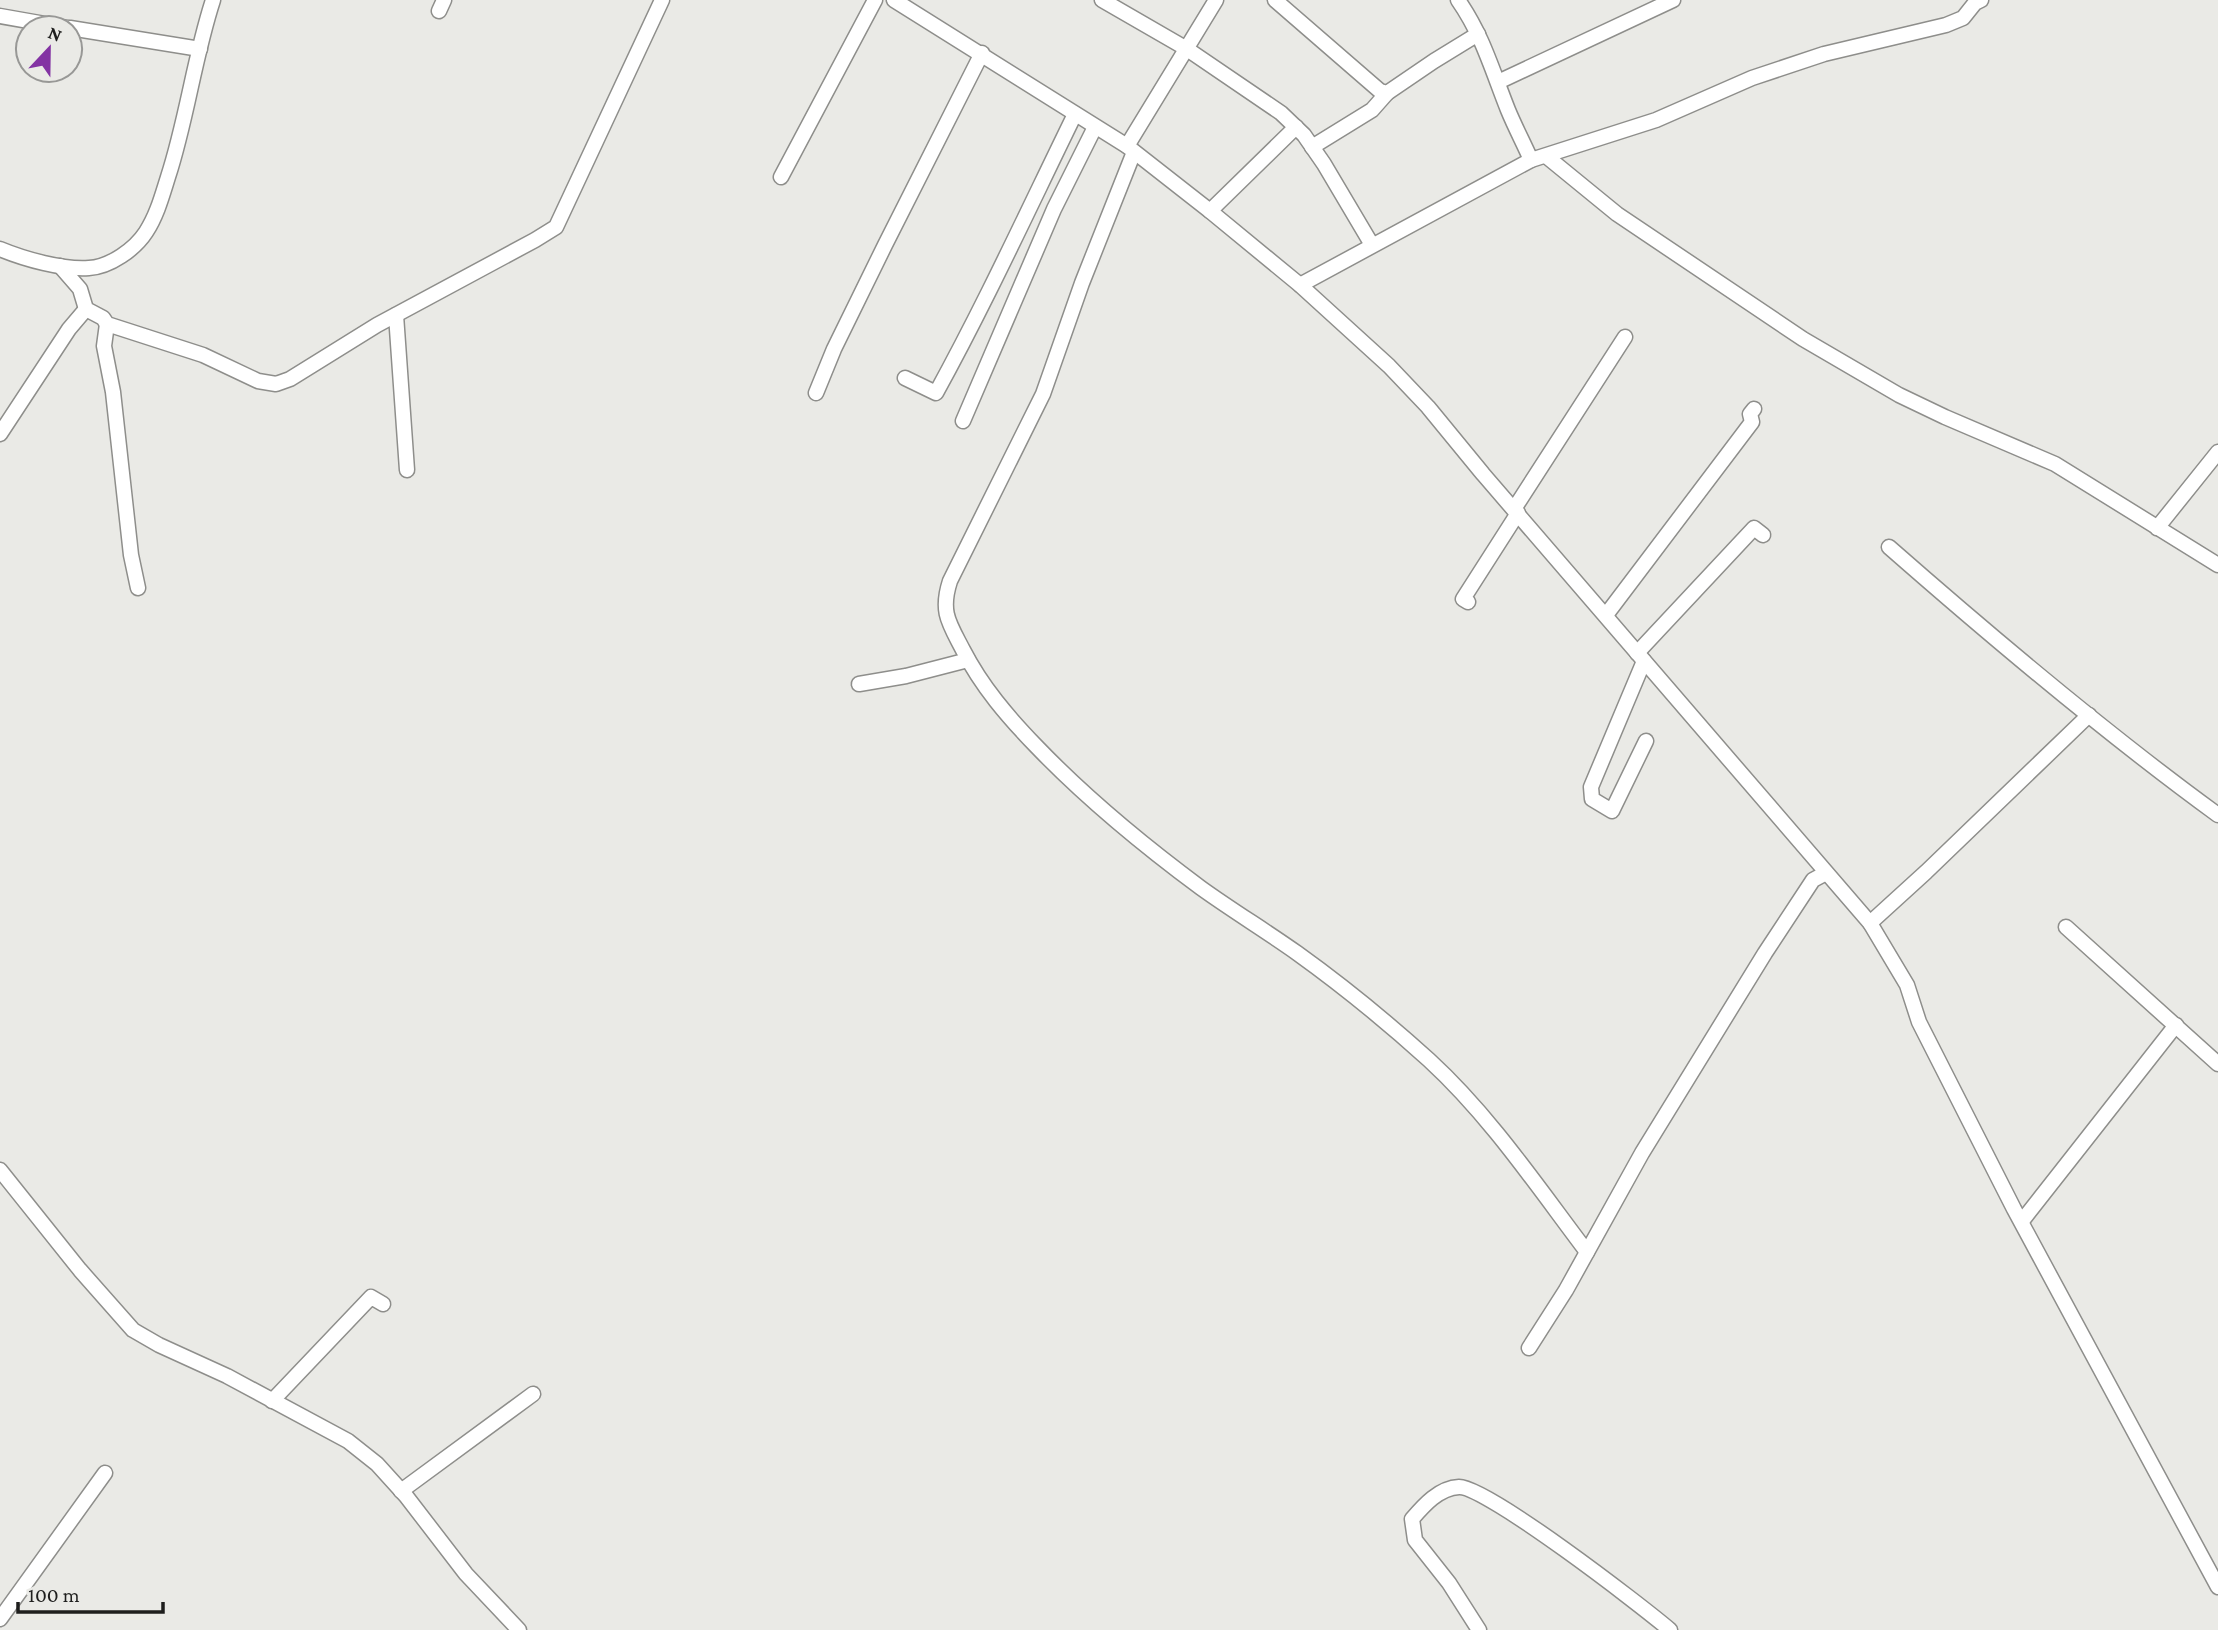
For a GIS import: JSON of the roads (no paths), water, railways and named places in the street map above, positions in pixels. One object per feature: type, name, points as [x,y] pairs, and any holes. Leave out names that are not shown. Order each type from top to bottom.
[{"type":"street","points":[[0,249],[60,266],[90,268],[108,263],[145,235],[156,214],[182,133],[213,0]]},
{"type":"street","points":[[60,266],[80,289],[86,309],[103,318],[107,324],[203,355],[258,381],[276,384],[290,379],[396,315],[556,227],[662,0]]},
{"type":"street","points":[[781,177],[875,0]]},
{"type":"street","points":[[894,0],[982,53],[1130,149],[1300,285],[1389,366],[1870,923],[1906,985],[1919,1022],[2022,1221],[2218,1587]]},
{"type":"street","points":[[1102,0],[1187,49],[1273,107],[1296,127],[1312,147],[1372,245]]},
{"type":"street","points":[[1216,0],[1130,149],[1043,394],[950,582],[944,600],[948,622],[977,677],[1009,718],[1102,810],[1201,888],[1298,954],[1362,1003],[1430,1061],[1483,1116],[1587,1251]]},
{"type":"street","points":[[1275,0],[1380,91],[1387,93]]},
{"type":"street","points":[[1458,0],[1478,34],[1531,160]]},
{"type":"street","points":[[1498,82],[1673,0]]},
{"type":"street","points":[[1300,285],[1531,160],[1656,120],[1752,78],[1824,54],[1946,25],[1963,18],[1981,0]]},
{"type":"street","points":[[84,30],[200,49]]},
{"type":"street","points":[[1312,147],[1372,110],[1387,93],[1478,34]]},
{"type":"street","points":[[816,393],[834,349],[982,53]]},
{"type":"street","points":[[905,379],[936,393],[974,323],[1075,114]]},
{"type":"street","points":[[963,421],[1054,209],[1094,127]]},
{"type":"street","points":[[1210,211],[1296,127]]},
{"type":"street","points":[[1546,156],[1617,214],[1802,339],[1899,395],[1945,418],[2055,464],[2157,528],[2217,561]]},
{"type":"street","points":[[0,434],[69,329],[86,309]]},
{"type":"street","points":[[396,315],[407,470]]},
{"type":"street","points":[[107,324],[104,346],[113,391],[131,555],[138,589]]},
{"type":"street","points":[[1468,602],[1463,599],[1625,337]]},
{"type":"street","points":[[1606,615],[1752,422],[1750,414],[1754,409]]},
{"type":"street","points":[[2157,528],[2218,452]]},
{"type":"street","points":[[1646,741],[1612,811],[1592,799],[1591,787],[1641,657],[1754,528],[1763,535]]},
{"type":"street","points":[[1889,547],[1977,624],[2218,815]]},
{"type":"street","points":[[859,684],[906,676],[968,660]]},
{"type":"street","points":[[1870,923],[1926,873],[2089,715]]},
{"type":"street","points":[[1529,1348],[1566,1290],[1642,1153],[1765,953],[1813,880],[1826,873]]},
{"type":"street","points":[[2066,927],[2218,1063]]},
{"type":"street","points":[[2022,1221],[2176,1025]]},
{"type":"street","points":[[0,1170],[80,1270],[133,1330],[348,1441],[377,1464],[466,1574],[519,1630]]},
{"type":"street","points":[[272,1401],[371,1297],[383,1304]]},
{"type":"street","points":[[401,1491],[533,1394]]},
{"type":"street","points":[[0,1619],[105,1473]]},
{"type":"street","points":[[1479,1630],[1450,1583],[1415,1540],[1412,1519],[1430,1498],[1456,1487],[1471,1488],[1522,1520],[1670,1630]]}]
